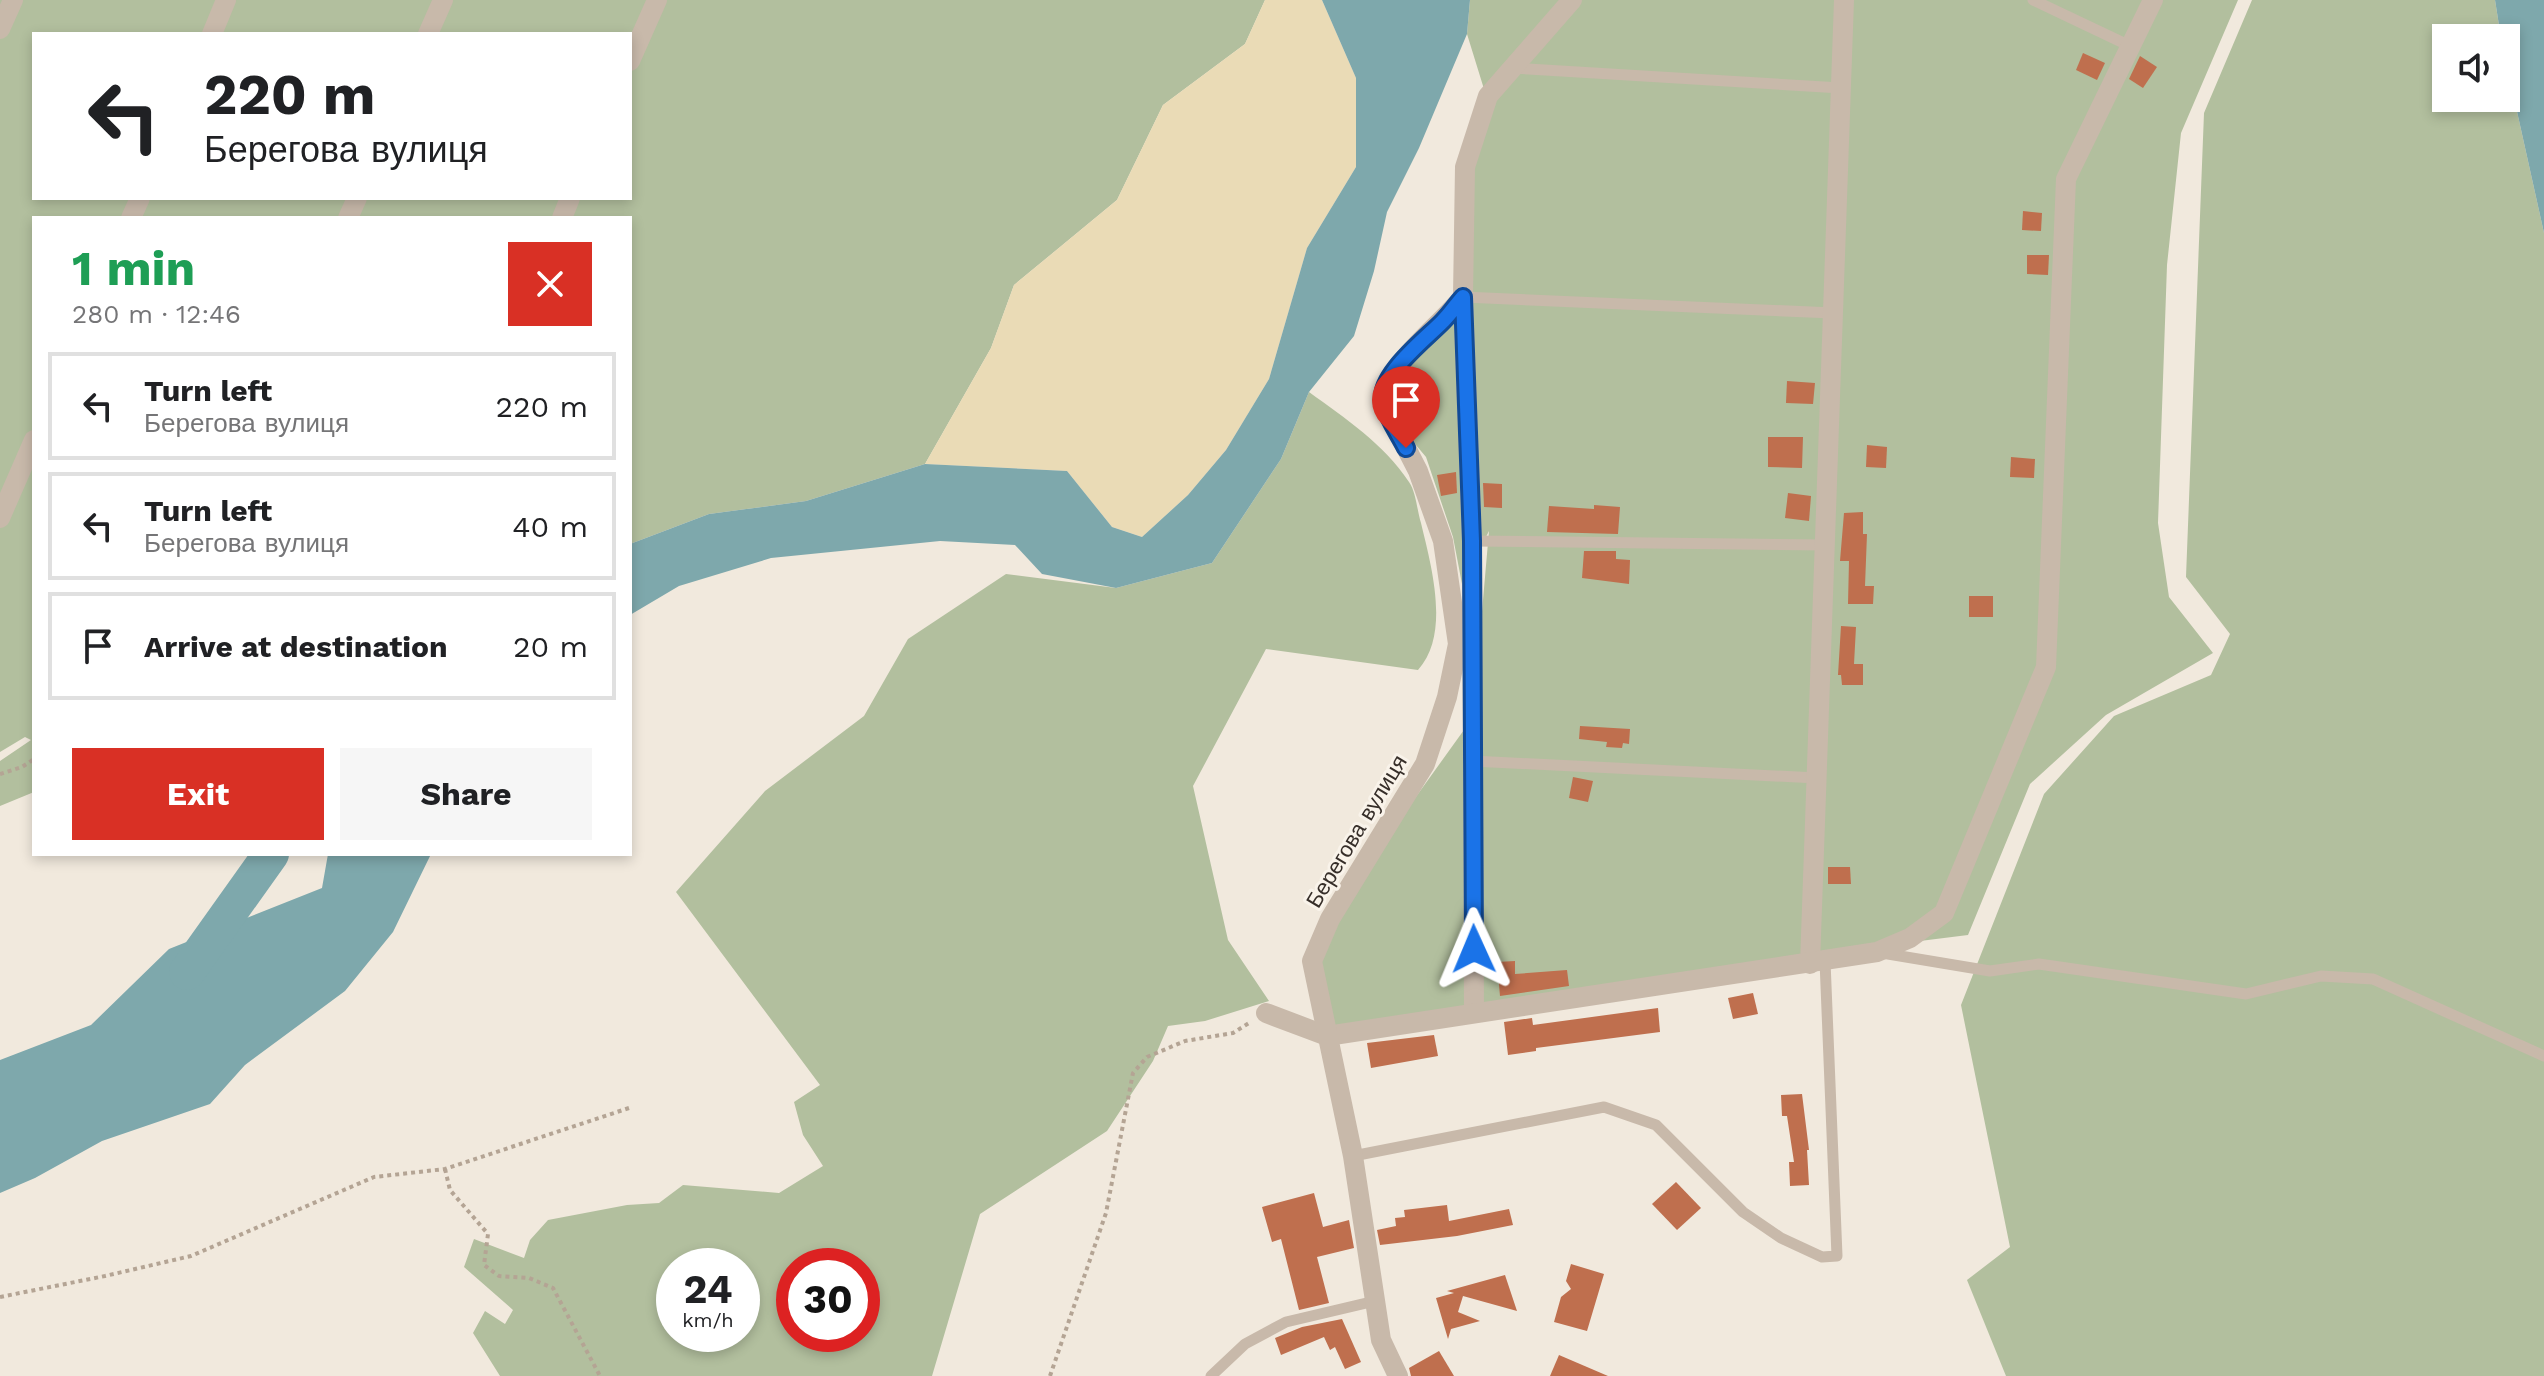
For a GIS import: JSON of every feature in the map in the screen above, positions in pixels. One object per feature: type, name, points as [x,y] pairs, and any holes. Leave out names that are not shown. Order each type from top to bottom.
[{"type":"street","points":[[0,29],[13,0]]},
{"type":"street","points":[[213,32],[226,0]]},
{"type":"street","points":[[429,32],[443,0]]},
{"type":"street","points":[[632,56],[657,0]]},
{"type":"street","points":[[1474,1011],[1472,541],[1463,297],[1465,167],[1488,96],[1572,0]]},
{"type":"street","points":[[1817,962],[1817,778],[1844,0]]},
{"type":"street","points":[[1266,1013],[1327,1036],[1474,1011],[1877,952],[1910,938],[1944,913],[2046,667],[2066,179],[2153,0]]},
{"type":"street","name":"Берегова вулиця","points":[[1398,1376],[1381,1340],[1353,1156],[1312,961],[1330,919],[1425,764],[1447,697],[1458,644],[1443,541],[1418,471],[1382,401],[1389,378],[1463,297]]},
{"type":"street","points":[[0,518],[32,445]]},
{"type":"lane","points":[[2033,0],[2130,46]]},
{"type":"lane","points":[[1513,68],[1841,88]]},
{"type":"lane","points":[[1463,297],[1833,313]]},
{"type":"lane","points":[[1472,541],[1825,545]]},
{"type":"lane","points":[[1472,761],[1817,778]]},
{"type":"lane","points":[[1877,952],[1990,971],[2039,964],[2246,994],[2321,976],[2373,979],[2544,1056]]},
{"type":"lane","points":[[1353,1156],[1604,1107],[1656,1125],[1743,1212],[1781,1238],[1822,1257],[1837,1256],[1817,962]]},
{"type":"lane","points":[[1211,1376],[1245,1344],[1286,1322],[1375,1301]]},
{"type":"path","points":[[0,774],[32,760]]},
{"type":"path","points":[[1050,1376],[1106,1213],[1133,1073],[1147,1057],[1185,1041],[1233,1033],[1266,1013]]},
{"type":"path","points":[[0,1297],[191,1256],[374,1177],[445,1169],[632,1107]]},
{"type":"path","points":[[445,1169],[450,1190],[488,1234],[484,1265],[499,1276],[529,1278],[553,1288],[600,1376]]},
{"type":"green space","points":[[0,0],[1265,0],[1245,44],[1163,105],[1117,200],[1014,285],[991,348],[925,464],[806,501],[709,514],[632,543],[632,216],[32,216],[32,793],[0,806],[0,761],[31,740],[25,737],[0,752]]},
{"type":"green space","points":[[1470,0],[2238,0],[2181,133],[2167,265],[2158,523],[2169,597],[2213,653],[2106,715],[2030,784],[1968,935],[1856,949],[1329,1029],[1316,960],[1405,812],[1479,709],[1481,623],[1489,531],[1462,584],[1453,537],[1426,457],[1405,432],[1390,401],[1406,363],[1449,321],[1469,315],[1466,182],[1488,102],[1467,34]]},
{"type":"green space","points":[[2252,0],[2495,0],[2499,24],[2432,24],[2432,112],[2517,112],[2544,233],[2544,1376],[2006,1376],[1967,1280],[2010,1247],[1961,1005],[2044,794],[2114,716],[2211,675],[2230,634],[2186,577],[2204,113]]},
{"type":"green space","points":[[1309,392],[1363,432],[1409,482],[1415,496],[1436,599],[1434,638],[1418,670],[1266,649],[1193,786],[1228,940],[1269,1001],[1205,1021],[1168,1026],[1153,1061],[1107,1131],[980,1214],[932,1376],[500,1376],[473,1333],[485,1311],[505,1324],[513,1310],[464,1267],[474,1239],[524,1258],[530,1240],[548,1220],[627,1205],[659,1203],[683,1185],[779,1193],[823,1166],[803,1135],[794,1102],[820,1085],[676,892],[765,791],[864,716],[908,639],[1006,574],[1116,588],[1212,563],[1281,459]]},
{"type":"sand","points":[[1265,0],[1322,0],[1356,78],[1356,167],[1307,248],[1269,379],[1226,450],[1188,495],[1142,537],[1112,527],[1067,471],[925,464],[991,348],[1014,285],[1117,200],[1163,105],[1245,44]]},
{"type":"water","points":[[1322,0],[1470,0],[1467,34],[1419,148],[1387,212],[1374,271],[1354,336],[1309,392],[1281,459],[1212,563],[1116,588],[1042,574],[1015,545],[940,541],[771,558],[679,586],[632,614],[632,543],[709,514],[806,501],[925,464],[1067,471],[1112,527],[1142,537],[1188,495],[1226,450],[1269,379],[1307,248],[1356,167],[1356,78]]},
{"type":"water","points":[[2495,0],[2544,0],[2544,233],[2517,112],[2520,112],[2520,24],[2499,24]]},
{"type":"water","points":[[328,856],[430,856],[393,932],[345,991],[245,1065],[210,1104],[102,1141],[35,1178],[0,1193],[0,1060],[91,1025],[169,949],[322,888]]},
{"type":"building","points":[[2083,53],[2105,63],[2097,80],[2076,70]]},
{"type":"building","points":[[2140,56],[2157,67],[2143,88],[2129,79]]},
{"type":"building","points":[[2023,211],[2042,213],[2041,231],[2022,230]]},
{"type":"building","points":[[2027,255],[2049,255],[2048,275],[2027,274]]},
{"type":"building","points":[[1787,381],[1815,383],[1813,404],[1786,403]]},
{"type":"building","points":[[1768,437],[1803,437],[1802,468],[1768,467]]},
{"type":"building","points":[[1867,445],[1887,447],[1886,468],[1866,467]]},
{"type":"building","points":[[2011,457],[2035,459],[2034,478],[2010,477]]},
{"type":"building","points":[[1456,472],[1457,493],[1441,496],[1437,475]]},
{"type":"building","points":[[1483,483],[1502,484],[1502,508],[1484,507]]},
{"type":"building","points":[[1788,493],[1811,496],[1809,521],[1785,518]]},
{"type":"building","points":[[1594,505],[1620,507],[1618,534],[1547,532],[1549,506],[1594,509]]},
{"type":"building","points":[[1863,512],[1863,534],[1867,534],[1865,586],[1874,586],[1873,604],[1848,604],[1849,561],[1840,561],[1844,513]]},
{"type":"building","points":[[1584,551],[1616,551],[1616,559],[1630,560],[1629,584],[1582,578]]},
{"type":"building","points":[[1969,596],[1993,596],[1993,617],[1969,617]]},
{"type":"building","points":[[1841,626],[1856,627],[1854,664],[1863,664],[1863,685],[1842,685],[1841,675],[1838,675]]},
{"type":"building","points":[[1580,726],[1630,729],[1629,744],[1623,743],[1622,748],[1606,747],[1607,742],[1579,739]]},
{"type":"building","points":[[1573,777],[1593,781],[1588,802],[1569,798]]},
{"type":"building","points":[[1828,867],[1850,867],[1851,884],[1828,884]]},
{"type":"building","points":[[1515,961],[1515,974],[1567,970],[1569,986],[1500,996],[1497,962]]},
{"type":"building","points":[[1753,993],[1758,1014],[1733,1019],[1728,998]]},
{"type":"building","points":[[1658,1008],[1660,1032],[1536,1048],[1536,1051],[1508,1055],[1504,1022],[1532,1018],[1533,1025]]},
{"type":"building","points":[[1434,1035],[1438,1056],[1371,1068],[1367,1043]]},
{"type":"building","points":[[1802,1094],[1809,1150],[1809,1185],[1790,1186],[1789,1162],[1794,1162],[1787,1116],[1782,1116],[1781,1095]]},
{"type":"building","points":[[1676,1182],[1701,1208],[1677,1230],[1652,1204]]},
{"type":"building","points":[[1314,1193],[1323,1227],[1349,1220],[1354,1248],[1317,1257],[1329,1303],[1299,1310],[1281,1239],[1272,1242],[1262,1207]]},
{"type":"building","points":[[1447,1205],[1449,1221],[1509,1209],[1513,1225],[1457,1236],[1380,1245],[1377,1230],[1396,1226],[1395,1218],[1405,1217],[1404,1210]]},
{"type":"building","points":[[1571,1264],[1604,1274],[1587,1331],[1554,1322],[1561,1297],[1571,1289],[1566,1281]]},
{"type":"building","points":[[1505,1275],[1517,1311],[1463,1296],[1458,1312],[1480,1321],[1451,1329],[1448,1339],[1436,1298],[1454,1293],[1447,1291]]},
{"type":"building","points":[[1342,1319],[1361,1362],[1345,1369],[1335,1347],[1330,1350],[1324,1337],[1281,1355],[1275,1338],[1302,1327]]},
{"type":"building","points":[[1439,1351],[1454,1376],[1411,1376],[1409,1368]]},
{"type":"building","points":[[1559,1355],[1608,1376],[1550,1376]]},
{"type":"waterway","points":[[187,972],[270,856]]},
{"type":"route","points":[[1406,448],[1382,401],[1384,391],[1389,378],[1405,358],[1463,297],[1472,541],[1474,949]]}]
